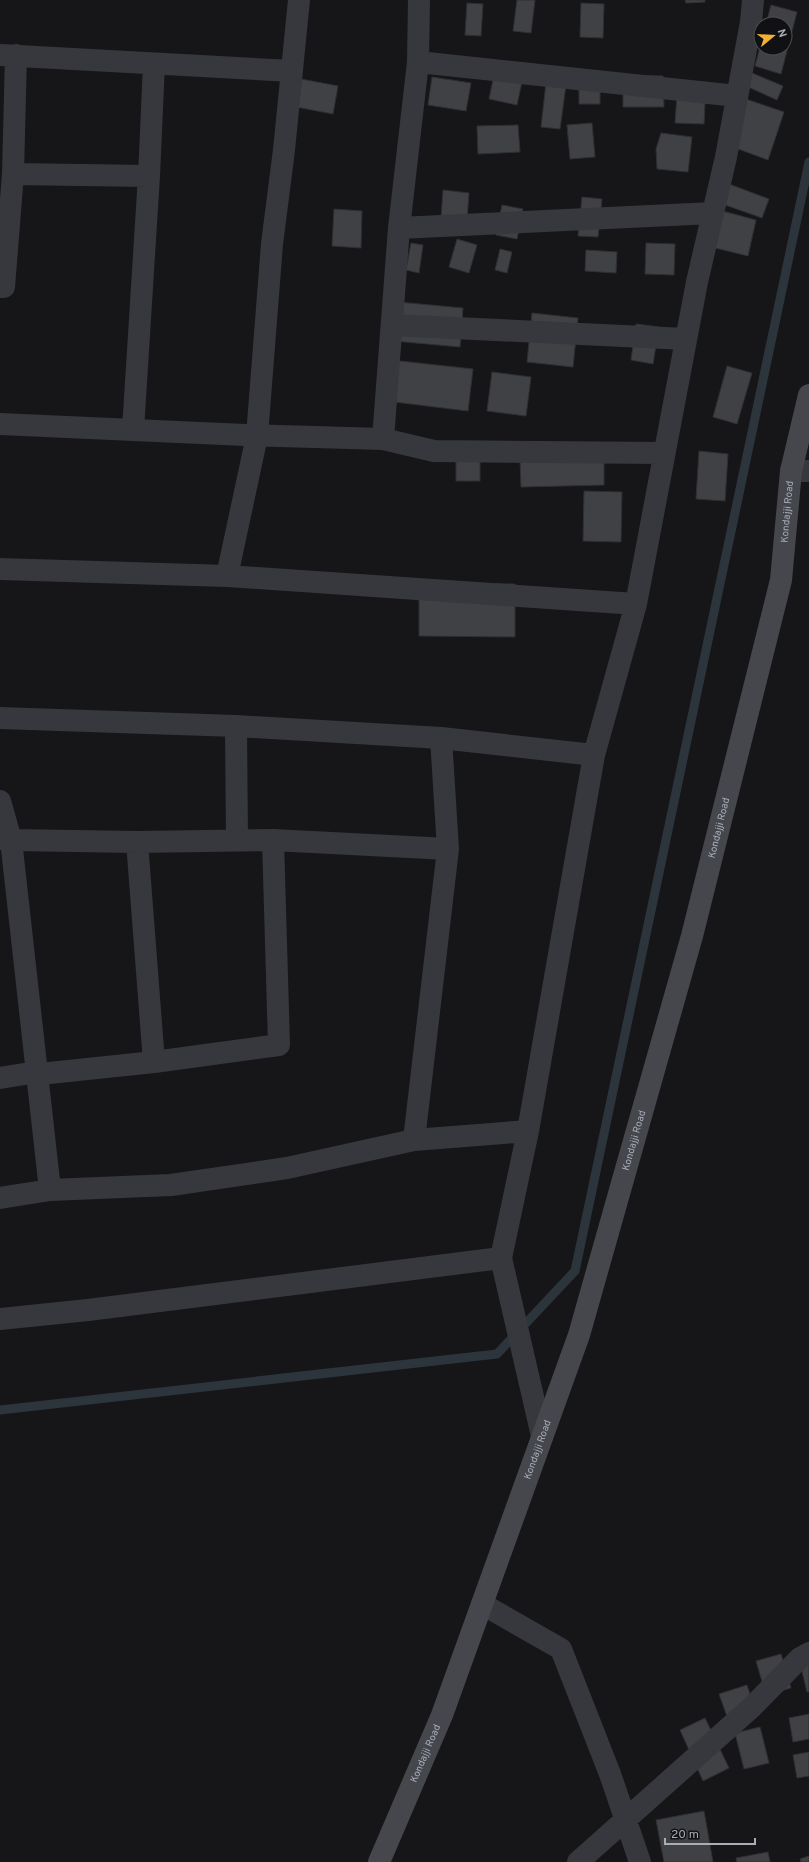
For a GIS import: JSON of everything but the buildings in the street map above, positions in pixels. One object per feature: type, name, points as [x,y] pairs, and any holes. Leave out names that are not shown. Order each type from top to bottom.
[{"type":"street","points":[[227,576],[257,436],[272,244],[299,0]]},
{"type":"street","points":[[383,439],[400,228],[418,62],[419,0]]},
{"type":"street","points":[[542,1436],[501,1258],[528,1131],[594,755],[636,604],[686,339],[726,157],[751,22],[753,0]]},
{"type":"street","points":[[0,287],[4,288],[13,174],[8,55],[292,71]]},
{"type":"street","points":[[418,62],[737,96]]},
{"type":"street","points":[[133,430],[149,176],[154,64]]},
{"type":"street","points":[[13,174],[149,176]]},
{"type":"street","points":[[400,228],[713,213]]},
{"type":"street","points":[[392,325],[686,339]]},
{"type":"street","name":"Kondajji Road","points":[[379,1862],[442,1716],[579,1335],[692,936],[781,580],[800,471],[809,395]]},
{"type":"street","points":[[0,424],[257,436],[383,439],[434,451],[664,453]]},
{"type":"street","points":[[0,569],[227,576],[636,604]]},
{"type":"street","points":[[0,718],[236,726],[441,738],[594,755]]},
{"type":"street","points":[[236,726],[237,840]]},
{"type":"street","points":[[414,1140],[448,849],[441,738]]},
{"type":"street","points":[[0,801],[37,1072],[50,1190]]},
{"type":"street","points":[[6,840],[137,842],[273,840],[448,849]]},
{"type":"street","points":[[0,1078],[37,1072],[40,1074],[154,1062],[279,1045],[273,840]]},
{"type":"street","points":[[137,842],[154,1062]]},
{"type":"street","points":[[0,1198],[50,1190],[172,1185],[287,1168],[414,1140],[528,1131]]},
{"type":"street","points":[[0,1319],[96,1310],[501,1258]]},
{"type":"street","points":[[482,1604],[562,1649],[626,1819],[640,1862]]},
{"type":"street","points":[[578,1862],[752,1707],[800,1658],[809,1653]]},
{"type":"waterway","points":[[0,1410],[497,1354],[575,1271],[809,162]]}]
